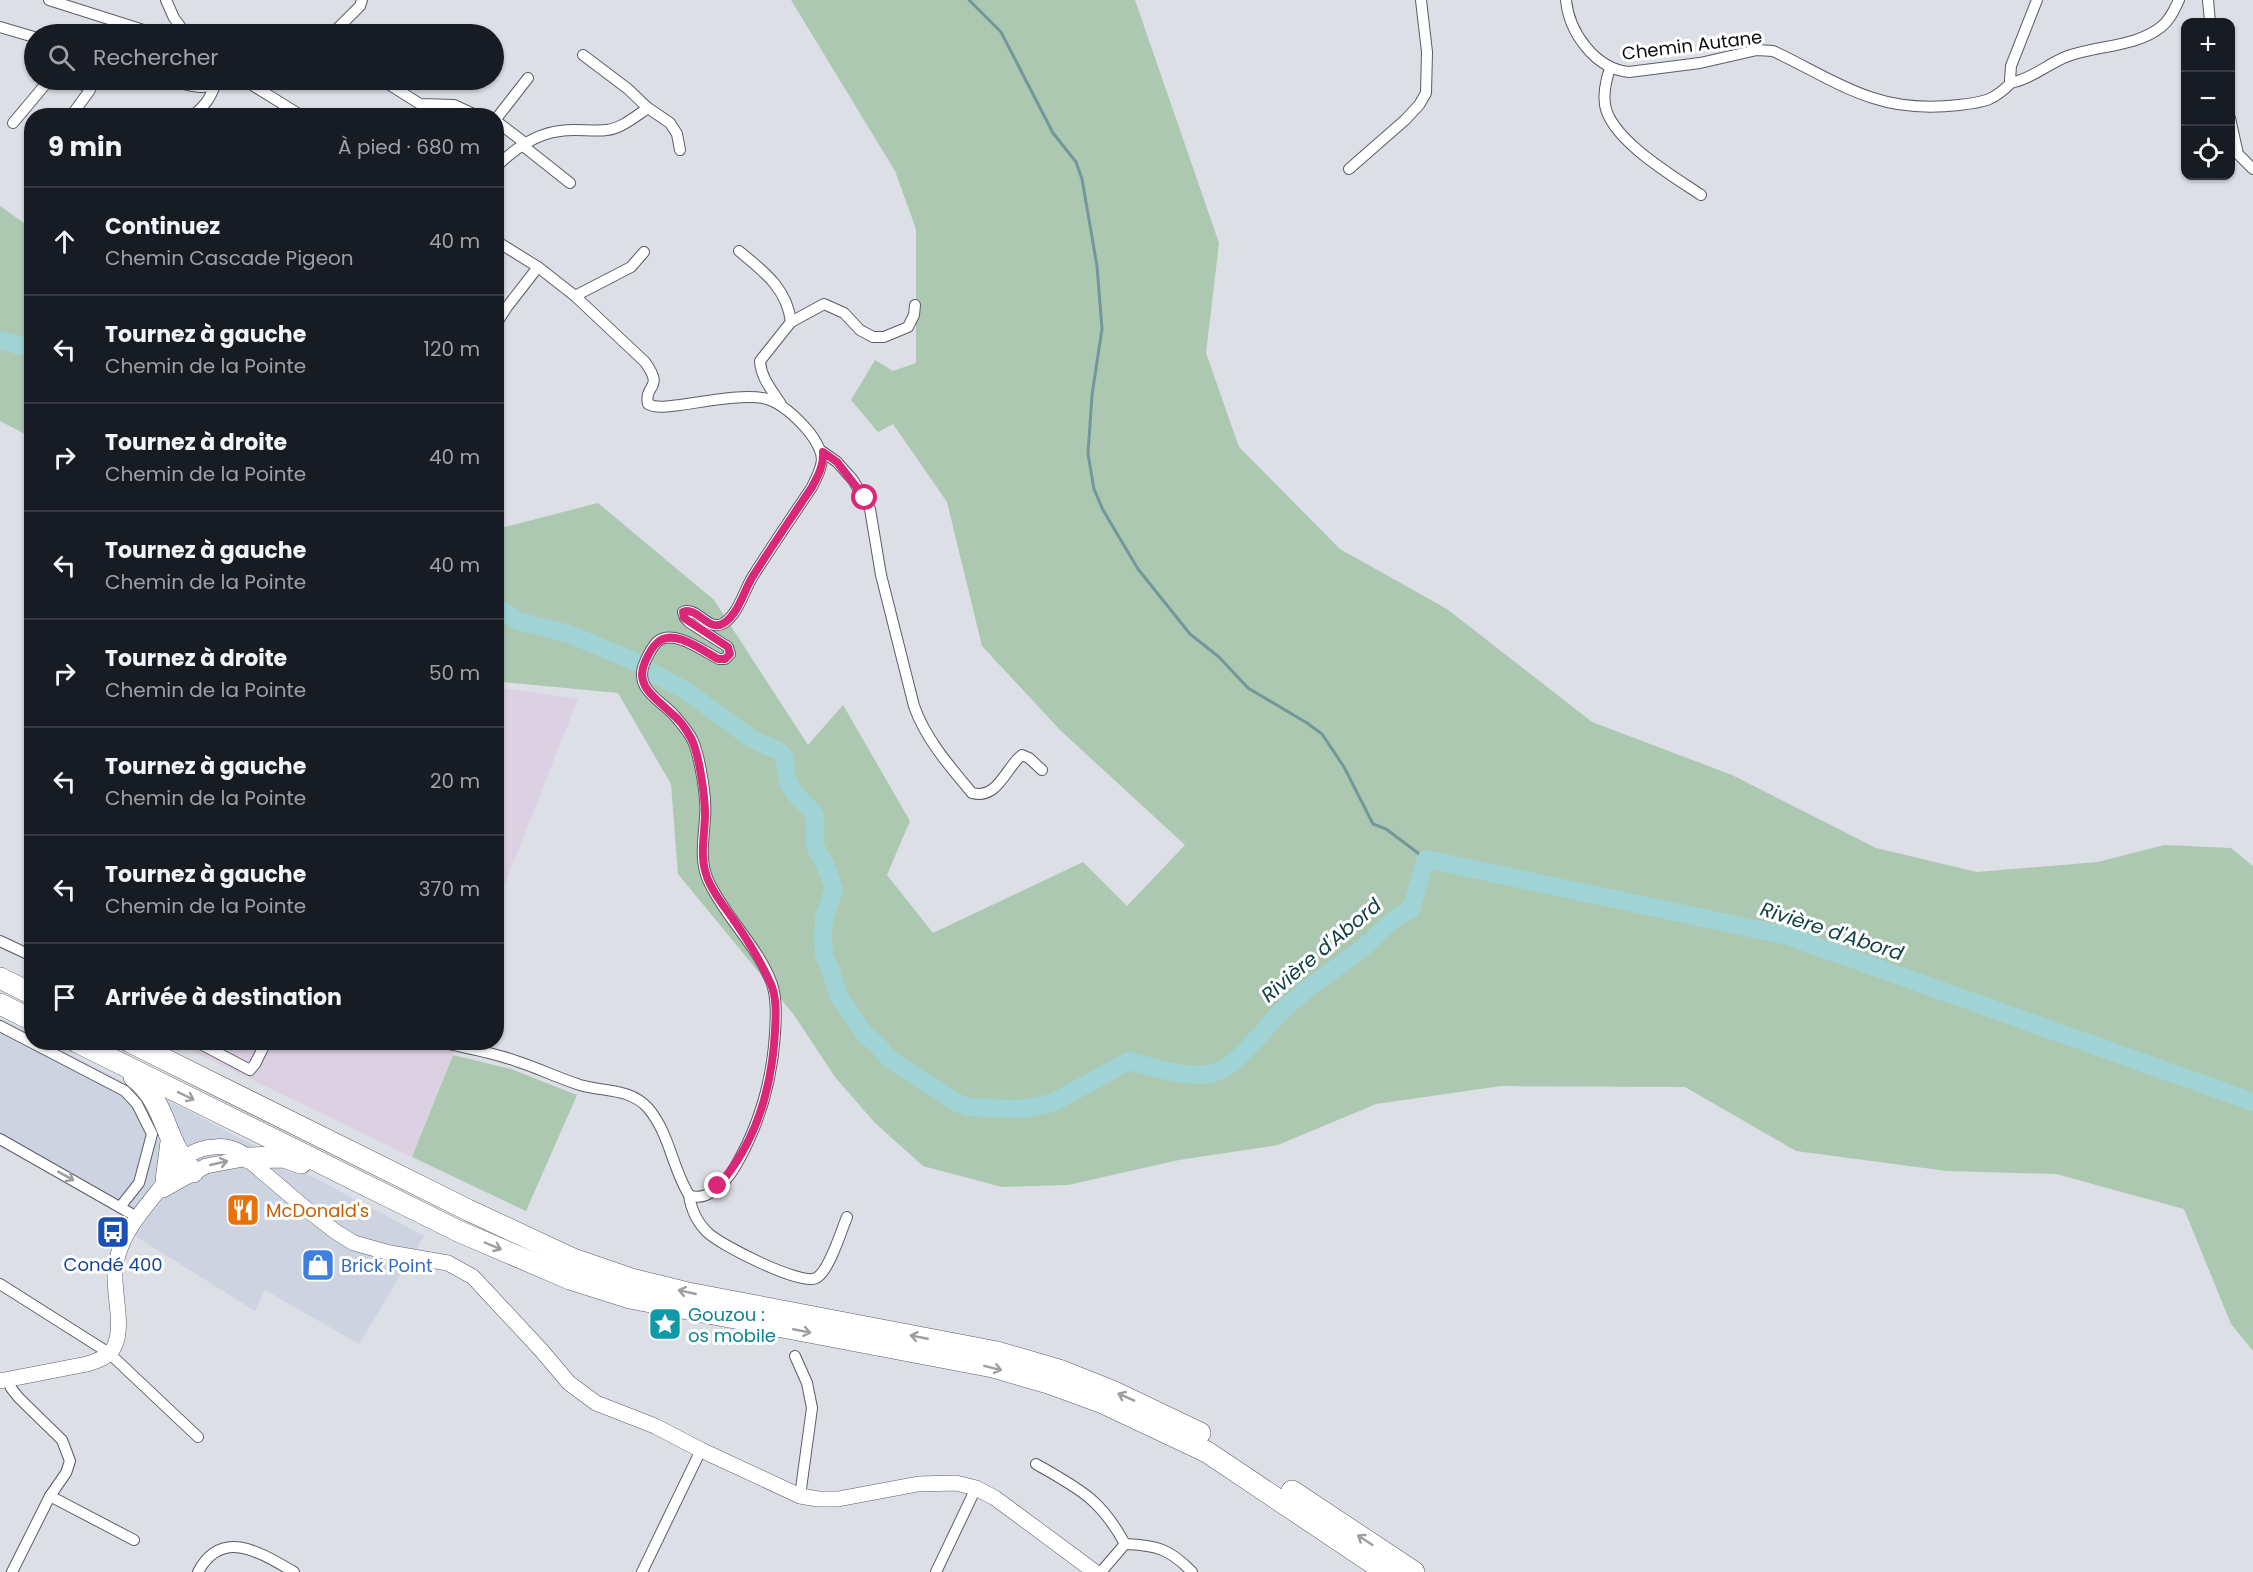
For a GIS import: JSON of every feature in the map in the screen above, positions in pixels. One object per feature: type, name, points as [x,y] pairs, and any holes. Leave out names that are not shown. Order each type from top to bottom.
[{"type":"highway","points":[[0,978],[24,990]]},
{"type":"highway","points":[[0,1004],[24,1016]]},
{"type":"highway","points":[[0,1009],[24,1021]]},
{"type":"highway","points":[[82,1050],[127,1072],[144,1085],[156,1100],[171,1142],[187,1167]]},
{"type":"highway","points":[[93,1050],[458,1232]]},
{"type":"highway","points":[[146,1050],[468,1210],[573,1259],[632,1279],[688,1293],[997,1352],[1059,1370],[1112,1391],[1166,1415],[1215,1441],[1414,1572]]},
{"type":"highway","points":[[160,1188],[171,1142]]},
{"type":"highway","points":[[249,1158],[284,1157],[339,1178],[417,1216],[570,1279],[630,1298],[993,1367],[1092,1399],[1156,1426],[1207,1452],[1386,1572]]},
{"type":"main road","points":[[4,1380],[87,1364],[109,1353],[114,1347],[117,1334],[114,1273],[124,1239],[136,1217],[160,1188],[187,1167],[201,1149],[215,1147],[236,1150],[249,1158],[305,1208],[354,1243],[390,1253],[448,1263],[466,1273],[485,1288],[569,1383],[596,1403],[655,1426],[800,1496],[838,1499],[936,1482],[956,1483],[976,1488],[995,1498],[1080,1567],[1095,1572]]},
{"type":"street","points":[[49,0],[125,24]]},
{"type":"street","points":[[166,0],[178,24]]},
{"type":"street","points":[[343,24],[360,6],[362,0]]},
{"type":"street","points":[[1349,170],[1405,120],[1419,105],[1426,93],[1428,52],[1421,0]]},
{"type":"street","points":[[1566,0],[1569,17],[1579,36],[1610,68],[1605,89],[1605,106],[1618,129],[1656,165],[1701,195]]},
{"type":"street","points":[[2012,82],[2011,66],[2037,0]]},
{"type":"street","name":"Chemin Autane","points":[[1610,68],[1629,72],[1700,63],[1757,50],[1773,51],[1874,99],[1908,105],[1943,107],[1988,101],[1998,96],[2012,82],[2020,81],[2047,65],[2087,49],[2137,40],[2150,34],[2168,20],[2179,0]]},
{"type":"street","points":[[2208,0],[2210,18]]},
{"type":"street","points":[[0,27],[24,34]]},
{"type":"street","points":[[583,55],[670,123],[677,134],[681,150]]},
{"type":"street","points":[[504,110],[528,78]]},
{"type":"street","points":[[26,108],[41,90]]},
{"type":"street","points":[[77,108],[90,90]]},
{"type":"street","points":[[202,108],[214,90]]},
{"type":"street","points":[[260,90],[289,108]]},
{"type":"street","points":[[398,90],[420,104],[454,105],[460,108]]},
{"type":"street","points":[[504,160],[523,144],[541,136],[561,130],[608,130],[627,122],[648,108]]},
{"type":"street","points":[[13,123],[24,110]]},
{"type":"street","points":[[2232,126],[2238,154],[2253,169]]},
{"type":"street","points":[[504,127],[570,183]]},
{"type":"street","points":[[504,246],[538,267],[575,296],[645,362],[654,374],[654,387],[649,394],[648,404],[662,407],[755,397],[767,399],[803,424],[823,452],[831,456],[848,474],[870,509],[881,575],[914,706],[917,715],[944,759],[972,793],[979,795],[986,794],[995,788],[1022,755],[1042,770]]},
{"type":"street","points":[[739,251],[766,272],[776,285],[786,300],[791,322]]},
{"type":"street","points":[[575,296],[631,267],[644,252]]},
{"type":"street","points":[[504,312],[538,267]]},
{"type":"street","points":[[784,409],[764,379],[760,361],[791,322],[824,304],[844,313],[866,335],[884,337],[908,327],[914,315],[915,306]]},
{"type":"street","points":[[689,1195],[700,1198],[718,1186],[733,1169],[751,1137],[764,1101],[774,1060],[776,1008],[772,984],[748,940],[718,898],[704,868],[702,853],[705,797],[692,738],[674,715],[646,690],[641,676],[642,668],[649,652],[663,638],[674,637],[718,659],[725,659],[730,654],[728,647],[684,618],[683,612],[693,611],[708,623],[716,625],[723,623],[730,616],[756,571],[812,487],[819,472],[823,452]]},
{"type":"street","points":[[0,941],[24,952]]},
{"type":"street","points":[[0,1026],[24,1038]]},
{"type":"street","points":[[46,1050],[125,1091],[137,1104],[152,1134],[139,1183],[120,1207]]},
{"type":"street","points":[[212,1050],[250,1070],[262,1050]]},
{"type":"street","points":[[473,1050],[514,1060],[583,1086],[621,1092],[637,1099],[646,1106],[662,1130],[684,1188],[689,1195],[690,1205],[698,1221],[708,1233],[734,1249],[801,1280],[815,1279],[825,1271],[847,1217]]},
{"type":"street","points":[[0,1140],[136,1217]]},
{"type":"street","points":[[139,1183],[160,1188]]},
{"type":"street","points":[[0,1284],[109,1353],[198,1437]]},
{"type":"street","points":[[795,1356],[807,1383],[812,1408],[800,1496]]},
{"type":"street","points":[[4,1380],[58,1435],[69,1454],[70,1461],[66,1473],[50,1496],[12,1572]]},
{"type":"street","points":[[642,1572],[701,1450]]},
{"type":"street","points":[[1036,1464],[1090,1497],[1104,1510],[1125,1544]]},
{"type":"street","points":[[936,1572],[976,1488]]},
{"type":"street","points":[[50,1496],[134,1540]]},
{"type":"street","points":[[1101,1572],[1125,1544]]},
{"type":"street","points":[[1125,1544],[1169,1551],[1192,1572]]},
{"type":"street","points":[[198,1572],[212,1552],[232,1548],[260,1553],[294,1572]]},
{"type":"shaded area","points":[[504,688],[578,699],[504,886]]},
{"type":"shaded area","points":[[0,1018],[24,1030],[24,1050],[61,1050],[124,1082],[168,1100],[424,1236],[359,1344],[265,1290],[255,1311],[116,1224],[123,1214],[0,1145]]},
{"type":"shaded area","points":[[190,1050],[454,1050],[412,1157]]},
{"type":"green space","points":[[791,0],[1135,0],[1219,243],[1206,353],[1239,447],[1340,549],[1447,609],[1592,722],[1732,775],[1876,848],[1977,872],[2098,862],[2164,845],[2231,848],[2253,866],[2253,1351],[2231,1324],[2184,1209],[2056,1174],[1947,1171],[1796,1151],[1685,1087],[1501,1086],[1376,1104],[1278,1145],[1179,1160],[1068,1185],[1002,1187],[923,1166],[875,1123],[835,1077],[794,1015],[678,874],[671,784],[618,693],[504,682],[504,527],[598,503],[714,600],[808,745],[843,705],[910,821],[887,875],[933,933],[1083,862],[1127,906],[1185,845],[1060,730],[982,646],[947,502],[893,424],[878,432],[851,400],[875,360],[893,371],[916,363],[916,229],[895,171]]},
{"type":"green space","points":[[0,206],[24,223],[24,433],[0,421]]},
{"type":"green space","points":[[453,1055],[511,1069],[577,1095],[526,1211],[412,1157]]},
{"type":"waterway","points":[[969,0],[1001,32],[1053,133],[1076,162],[1082,179],[1097,266],[1102,329],[1092,395],[1088,454],[1094,489],[1103,510],[1138,569],[1190,634],[1219,657],[1248,688],[1322,734],[1344,767],[1373,824],[1386,829],[1426,859]]},
{"type":"waterway","name":"Rivière d'Abord","points":[[0,340],[24,347]]},
{"type":"waterway","name":"Rivière d'Abord","points":[[504,611],[518,621],[569,634],[636,662]]},
{"type":"waterway","name":"Rivière d'Abord","points":[[649,671],[685,690],[752,739],[779,751],[785,757],[785,769],[792,790],[815,815],[815,846],[834,889],[824,918],[823,938],[824,956],[838,995],[866,1036],[876,1043],[889,1059],[967,1107],[1031,1108],[1054,1102],[1129,1061],[1190,1074],[1201,1075],[1219,1071],[1239,1057],[1302,993],[1365,946],[1392,921],[1411,909],[1426,859],[1788,936],[2253,1102]]},
{"type":"place","name":"McDonald's","points":[[243,1210]]},
{"type":"place","name":"Condé 400","points":[[113,1232]]},
{"type":"place","name":"Brick Point","points":[[318,1265]]},
{"type":"place","name":"Gouzou : os mobile","points":[[665,1324]]},
{"type":"route","points":[[718,1186],[733,1169],[751,1137],[764,1101],[774,1060],[776,1008],[772,984],[748,940],[718,898],[704,868],[702,853],[705,797],[692,738],[674,715],[646,690],[641,676],[642,668],[649,652],[663,638],[674,637],[718,659],[725,659],[730,654],[728,647],[684,618],[683,612],[693,611],[708,623],[716,625],[723,623],[730,616],[751,579],[812,487],[819,472],[823,452],[837,462],[865,498]]}]
